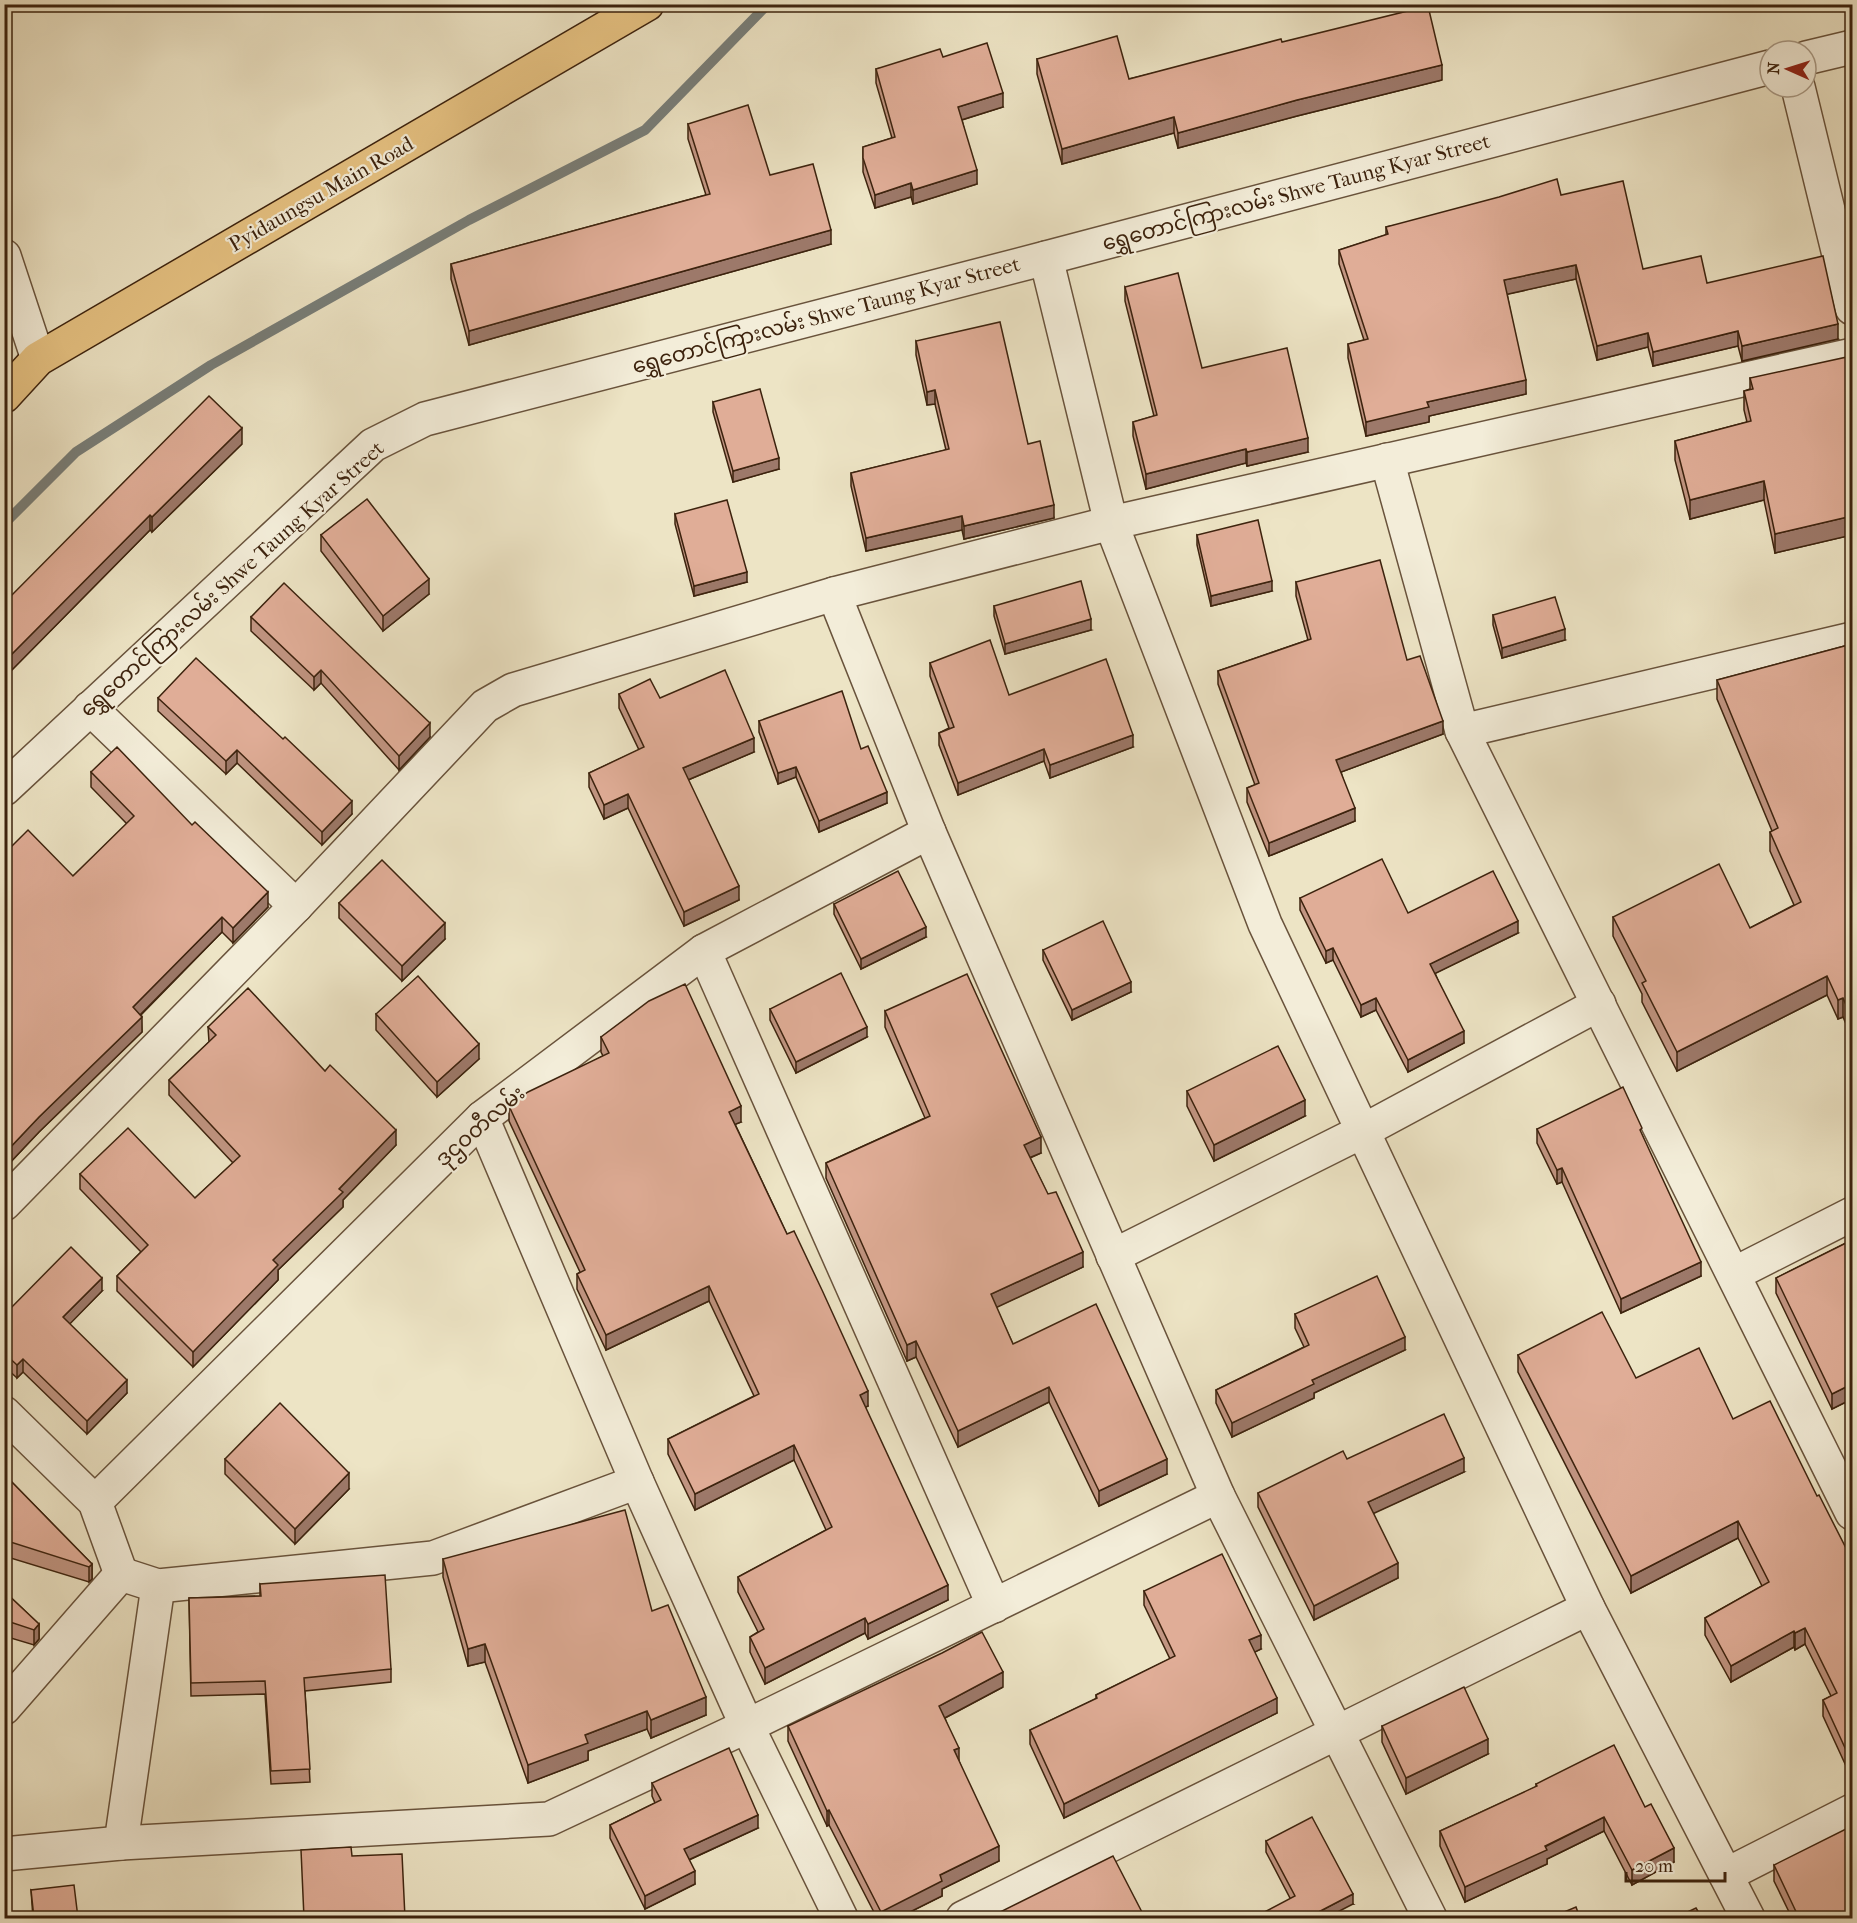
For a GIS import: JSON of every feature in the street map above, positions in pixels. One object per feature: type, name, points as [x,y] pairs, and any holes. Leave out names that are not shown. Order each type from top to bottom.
[{"type":"main road","name":"Pyidaungsu Main Road","points":[[4,396],[38,359],[647,4]]},
{"type":"street","points":[[1818,55],[1852,47]]},
{"type":"street","name":"ရွှေတောင်ကြားလမ်း Shwe Taung Kyar Street","points":[[4,789],[373,445],[425,419],[1758,70]]},
{"type":"street","points":[[1801,99],[1852,308]]},
{"type":"street","points":[[4,256],[38,359]]},
{"type":"street","points":[[1046,258],[1111,523],[1265,924],[1588,1608],[1748,1918]]},
{"type":"street","points":[[4,1204],[296,906],[485,706],[513,690],[834,594],[1111,523],[1852,355]]},
{"type":"street","points":[[1387,460],[1462,731],[1852,1513]]},
{"type":"street","points":[[834,594],[929,832],[1218,1496],[1430,1918]]},
{"type":"street","points":[[1462,731],[1852,639]]},
{"type":"street","points":[[90,708],[296,906]]},
{"type":"street","name":"ဒုဌဝတီလမ်း","points":[[94,1502],[482,1119],[704,951],[929,832]]},
{"type":"street","points":[[704,951],[994,1606]]},
{"type":"street","points":[[1113,1256],[1363,1131],[1599,1004]]},
{"type":"street","points":[[482,1119],[638,1482],[747,1726],[841,1918]]},
{"type":"street","points":[[1734,1274],[1852,1214]]},
{"type":"street","points":[[4,1413],[94,1502],[121,1574]]},
{"type":"street","points":[[121,1574],[158,1586],[434,1558],[638,1482]]},
{"type":"street","points":[[4,1854],[120,1843],[549,1820],[1218,1496]]},
{"type":"street","points":[[4,1708],[121,1574]]},
{"type":"street","points":[[120,1843],[158,1586]]},
{"type":"street","points":[[963,1918],[1588,1608]]},
{"type":"street","points":[[1726,1875],[1852,1811]]},
{"type":"building","points":[[1428,6],[1442,65],[1297,100],[1178,133],[1174,117],[1062,149],[1037,59],[1117,36],[1129,79],[1281,39],[1282,42]]},
{"type":"building","points":[[987,43],[1003,93],[958,107],[977,170],[913,190],[911,183],[875,195],[863,158],[863,147],[895,137],[876,69],[940,49],[943,57]]},
{"type":"building","points":[[748,105],[770,175],[813,164],[831,230],[469,331],[451,264],[710,194],[688,124]]},
{"type":"building","points":[[1557,179],[1561,195],[1623,181],[1643,269],[1701,256],[1707,283],[1823,256],[1838,324],[1742,346],[1738,331],[1653,352],[1648,333],[1597,346],[1576,265],[1504,280],[1526,380],[1427,402],[1429,407],[1366,422],[1348,344],[1368,339],[1339,250],[1388,234],[1386,227]]},
{"type":"building","points":[[1178,273],[1202,368],[1287,348],[1308,438],[1247,452],[1246,449],[1146,474],[1133,422],[1157,415],[1125,287]]},
{"type":"building","points":[[1000,322],[1028,444],[1040,441],[1054,505],[964,526],[962,516],[866,538],[851,473],[949,449],[935,390],[927,392],[916,341]]},
{"type":"building","points":[[1847,357],[1852,382],[1852,516],[1775,534],[1764,481],[1690,500],[1675,441],[1751,421],[1744,391],[1753,389],[1750,378]]},
{"type":"building","points":[[760,389],[779,458],[733,471],[713,402]]},
{"type":"building","points":[[209,396],[242,428],[152,517],[150,515],[4,662],[4,603]]},
{"type":"building","points":[[367,499],[429,579],[383,616],[321,535]]},
{"type":"building","points":[[727,500],[747,572],[694,586],[675,514]]},
{"type":"building","points":[[1258,520],[1272,581],[1211,596],[1197,535]]},
{"type":"building","points":[[1380,560],[1407,660],[1420,656],[1443,721],[1336,760],[1355,808],[1269,843],[1247,788],[1259,783],[1218,671],[1311,639],[1296,582]]},
{"type":"building","points":[[1081,581],[1091,619],[1005,644],[994,606]]},
{"type":"building","points":[[284,583],[430,723],[399,756],[321,670],[314,677],[251,617]]},
{"type":"building","points":[[1555,597],[1565,629],[1502,648],[1493,615]]},
{"type":"building","points":[[990,640],[1009,695],[1106,659],[1133,735],[1050,765],[1044,749],[958,783],[939,733],[954,727],[930,663]]},
{"type":"building","points":[[1852,644],[1852,1019],[1843,998],[1838,1000],[1827,976],[1677,1052],[1642,983],[1646,981],[1613,917],[1719,864],[1750,928],[1801,902],[1770,832],[1778,828],[1717,680]]},
{"type":"building","points":[[196,658],[283,739],[285,737],[352,801],[322,832],[237,750],[226,761],[158,698]]},
{"type":"building","points":[[725,670],[754,738],[683,768],[739,886],[684,912],[628,794],[604,805],[589,773],[644,747],[619,694],[650,679],[660,698]]},
{"type":"building","points":[[842,691],[861,749],[868,746],[887,792],[819,821],[796,767],[778,773],[759,721]]},
{"type":"building","points":[[117,747],[192,825],[195,822],[268,892],[233,928],[222,917],[133,1007],[142,1017],[4,1154],[4,854],[28,830],[73,876],[134,816],[91,772]]},
{"type":"building","points":[[1382,859],[1408,913],[1493,871],[1518,921],[1430,964],[1464,1031],[1408,1060],[1376,998],[1361,1005],[1333,948],[1326,951],[1300,898]]},
{"type":"building","points":[[382,860],[445,923],[402,966],[339,903]]},
{"type":"building","points":[[898,871],[926,927],[861,959],[834,904]]},
{"type":"building","points":[[1103,921],[1131,982],[1072,1010],[1043,950]]},
{"type":"building","points":[[841,973],[867,1027],[796,1062],[770,1009]]},
{"type":"building","points":[[967,974],[1041,1137],[1024,1145],[1048,1194],[1056,1192],[1083,1252],[991,1294],[1013,1344],[1096,1304],[1167,1459],[1099,1491],[1049,1387],[958,1431],[916,1341],[907,1345],[826,1163],[930,1116],[885,1011]]},
{"type":"building","points":[[418,976],[479,1044],[437,1082],[376,1014]]},
{"type":"building","points":[[685,984],[741,1106],[729,1112],[787,1234],[794,1231],[822,1290],[868,1391],[860,1395],[948,1585],[868,1624],[865,1618],[765,1668],[750,1637],[764,1629],[738,1577],[832,1527],[794,1445],[695,1494],[668,1439],[759,1394],[709,1286],[606,1335],[577,1274],[585,1270],[509,1106],[528,1092],[609,1053],[601,1037],[649,1001]]},
{"type":"building","points":[[248,988],[325,1071],[330,1065],[396,1130],[339,1189],[343,1192],[273,1260],[278,1265],[193,1352],[117,1276],[148,1245],[80,1174],[128,1128],[195,1198],[240,1156],[169,1080],[216,1035],[208,1027]]},
{"type":"building","points":[[1278,1046],[1305,1100],[1214,1145],[1187,1091]]},
{"type":"building","points":[[1623,1087],[1642,1128],[1640,1130],[1701,1262],[1621,1299],[1562,1168],[1557,1170],[1537,1129]]},
{"type":"building","points":[[1852,1240],[1852,1384],[1832,1394],[1776,1278]]},
{"type":"building","points":[[71,1247],[102,1278],[63,1317],[127,1380],[87,1421],[23,1359],[17,1365],[4,1353],[4,1315]]},
{"type":"building","points":[[1377,1276],[1405,1337],[1312,1380],[1314,1384],[1232,1423],[1216,1390],[1309,1345],[1295,1314]]},
{"type":"building","points":[[1602,1312],[1636,1378],[1699,1348],[1733,1419],[1770,1401],[1852,1560],[1852,1763],[1823,1700],[1837,1693],[1805,1628],[1795,1633],[1794,1631],[1731,1666],[1705,1618],[1769,1582],[1738,1521],[1631,1576],[1518,1355]]},
{"type":"building","points":[[280,1403],[349,1473],[295,1529],[225,1459]]},
{"type":"building","points":[[1444,1414],[1464,1458],[1368,1502],[1398,1563],[1314,1606],[1258,1493],[1343,1451],[1347,1459]]},
{"type":"building","points":[[4,1474],[92,1564],[89,1567],[4,1540]]},
{"type":"building","points":[[625,1510],[652,1611],[668,1605],[706,1697],[651,1720],[647,1711],[585,1735],[588,1743],[528,1765],[485,1644],[468,1649],[443,1559]]},
{"type":"building","points":[[1222,1554],[1261,1635],[1249,1640],[1277,1698],[1064,1804],[1030,1730],[1097,1698],[1096,1695],[1175,1656],[1144,1591]]},
{"type":"building","points":[[385,1575],[391,1669],[304,1678],[310,1769],[271,1771],[265,1681],[191,1683],[189,1598],[261,1596],[260,1584]]},
{"type":"building","points":[[4,1591],[39,1624],[34,1630],[4,1620]]},
{"type":"building","points":[[982,1632],[1003,1672],[939,1706],[959,1748],[954,1750],[999,1846],[940,1875],[942,1881],[881,1912],[829,1810],[827,1811],[788,1726]]},
{"type":"building","points":[[1464,1687],[1488,1739],[1406,1778],[1382,1726]]},
{"type":"building","points":[[1614,1745],[1645,1807],[1651,1804],[1674,1848],[1632,1870],[1604,1817],[1545,1846],[1547,1850],[1465,1887],[1440,1831],[1537,1786],[1536,1784]]},
{"type":"building","points":[[729,1748],[758,1815],[684,1849],[695,1871],[645,1896],[610,1825],[661,1800],[652,1783]]},
{"type":"building","points":[[1312,1817],[1353,1894],[1307,1918],[1253,1918],[1295,1896],[1266,1841]]},
{"type":"building","points":[[1852,1826],[1852,1918],[1799,1918],[1774,1865]]},
{"type":"building","points":[[351,1847],[352,1856],[402,1854],[405,1918],[304,1918],[301,1850]]},
{"type":"building","points":[[1113,1856],[1145,1918],[998,1918],[996,1914]]},
{"type":"building","points":[[74,1885],[78,1918],[34,1918],[31,1890]]},
{"type":"building","points":[[1576,1907],[1580,1918],[1550,1918]]},
{"type":"building","points":[[1696,1908],[1702,1918],[1675,1918]]},
{"type":"building","points":[[666,1913],[668,1918],[653,1918]]},
{"type":"building","points":[[164,1916],[164,1918],[140,1918]]},
{"type":"waterway","points":[[4,524],[76,452],[211,365],[469,220],[645,130],[768,4]]}]
